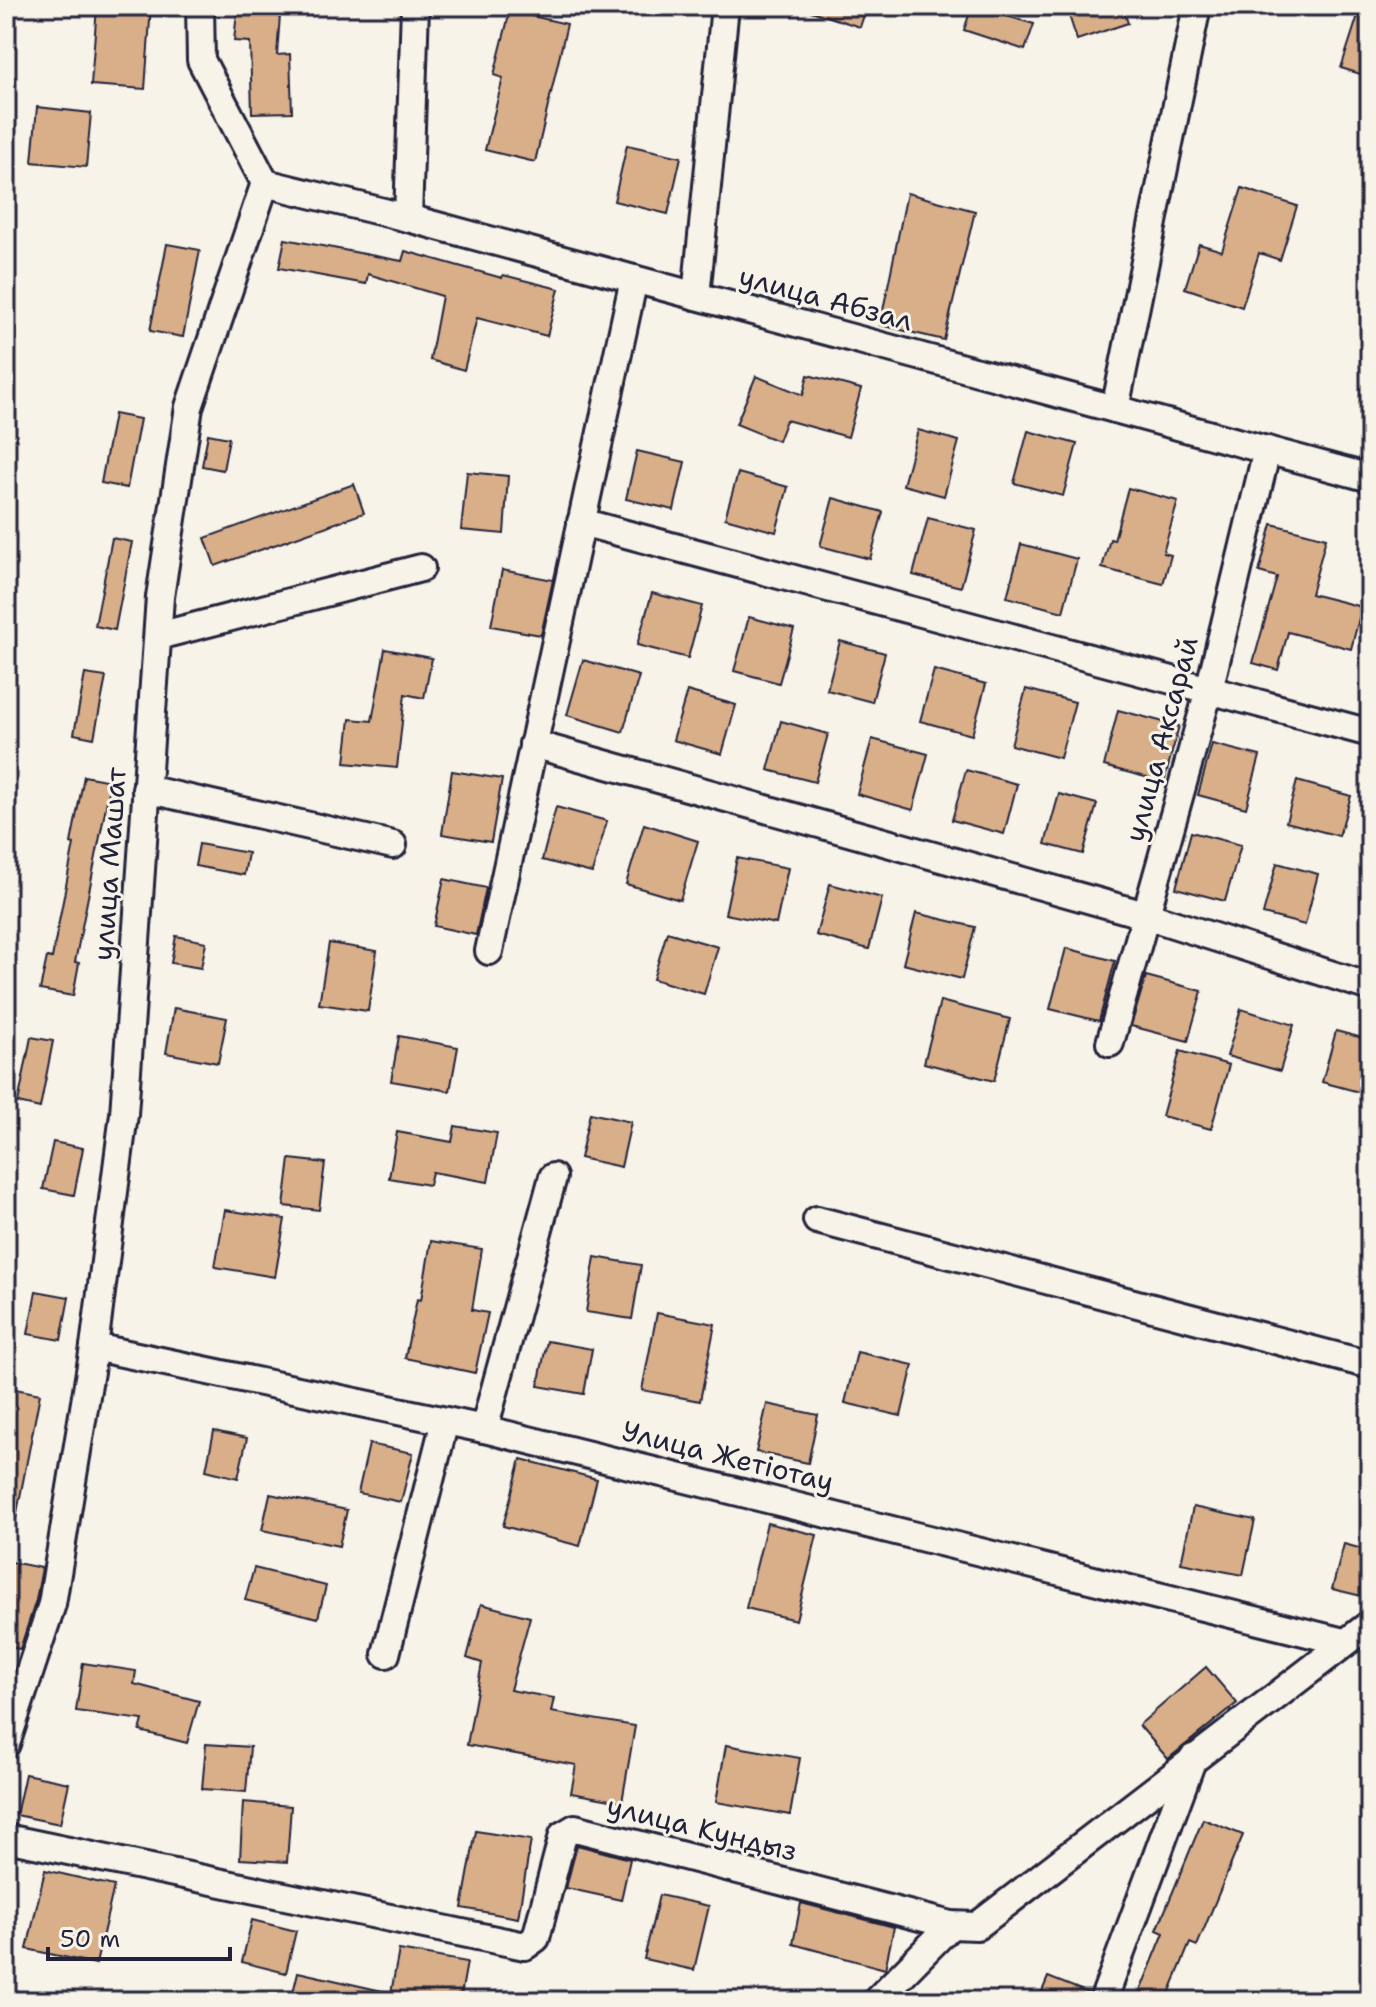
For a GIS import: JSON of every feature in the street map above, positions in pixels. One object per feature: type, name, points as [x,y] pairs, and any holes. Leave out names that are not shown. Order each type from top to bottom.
[{"type":"street","points":[[200,6],[201,60],[265,183]]},
{"type":"street","points":[[408,218],[415,6]]},
{"type":"street","points":[[696,296],[725,6]]},
{"type":"street","points":[[1115,409],[1197,6]]},
{"type":"street","name":"улица Абзал","points":[[265,183],[408,218],[1370,478]]},
{"type":"street","name":"улица Машат","points":[[6,1744],[52,1604],[94,1347],[124,1114],[160,597],[189,407],[265,183]]},
{"type":"street","points":[[489,951],[634,279]]},
{"type":"street","name":"улица Аксарай","points":[[1110,1043],[1209,690],[1267,450]]},
{"type":"street","points":[[581,522],[1370,733]]},
{"type":"street","points":[[158,636],[421,568]]},
{"type":"street","points":[[533,744],[1145,915],[1370,987]]},
{"type":"street","points":[[146,789],[393,845]]},
{"type":"street","points":[[484,1429],[553,1177]]},
{"type":"street","points":[[817,1220],[1370,1365]]},
{"type":"street","name":"Улица Жетіотау","points":[[94,1347],[484,1429],[1344,1642]]},
{"type":"street","points":[[386,1654],[445,1421]]},
{"type":"street","name":"улица Кундыз","points":[[6,1838],[525,1946],[536,1938],[563,1835],[575,1828],[951,1925],[977,1926],[1370,1624]]},
{"type":"street","points":[[1103,2001],[1193,1758]]},
{"type":"street","points":[[876,2001],[951,1925]]},
{"type":"building","points":[[97,6],[151,6],[145,89],[91,85]]},
{"type":"building","points":[[809,6],[867,6],[860,27],[808,10]]},
{"type":"building","points":[[972,6],[1034,24],[1025,50],[964,30]]},
{"type":"building","points":[[1066,6],[1122,6],[1128,23],[1077,40]]},
{"type":"building","points":[[1361,6],[1370,6],[1370,77],[1341,68]]},
{"type":"building","points":[[510,11],[567,24],[535,162],[485,150],[503,78],[494,75]]},
{"type":"building","points":[[237,12],[280,15],[277,55],[290,54],[292,112],[252,113],[250,42],[234,41]]},
{"type":"building","points":[[37,107],[91,113],[86,167],[32,162]]},
{"type":"building","points":[[627,145],[681,157],[668,214],[614,201]]},
{"type":"building","points":[[1242,188],[1297,206],[1280,260],[1259,253],[1242,307],[1185,288],[1199,244],[1222,251]]},
{"type":"building","points":[[907,193],[975,211],[944,340],[880,325]]},
{"type":"building","points":[[285,239],[402,261],[405,251],[502,278],[503,275],[559,289],[547,336],[477,318],[464,370],[430,360],[442,296],[368,274],[366,284],[279,268]]},
{"type":"building","points":[[167,244],[200,250],[183,337],[150,331]]},
{"type":"building","points":[[808,375],[861,389],[848,437],[786,420],[778,441],[736,424],[756,376],[803,395]]},
{"type":"building","points":[[114,414],[140,419],[127,488],[101,483]]},
{"type":"building","points":[[918,430],[959,441],[944,496],[903,485]]},
{"type":"building","points":[[1028,431],[1077,444],[1063,496],[1014,483]]},
{"type":"building","points":[[208,434],[229,438],[223,470],[202,466]]},
{"type":"building","points":[[637,451],[685,462],[674,510],[626,499]]},
{"type":"building","points":[[467,472],[508,476],[504,534],[461,530]]},
{"type":"building","points":[[738,473],[788,487],[776,532],[725,518]]},
{"type":"building","points":[[354,484],[364,513],[215,566],[205,538]]},
{"type":"building","points":[[1128,488],[1178,501],[1163,553],[1171,555],[1163,584],[1102,568],[1110,539],[1114,540]]},
{"type":"building","points":[[833,498],[883,512],[870,559],[820,546]]},
{"type":"building","points":[[928,518],[976,530],[961,587],[913,575]]},
{"type":"building","points":[[1272,524],[1326,538],[1311,594],[1362,607],[1351,649],[1288,632],[1278,670],[1253,663],[1277,577],[1259,572]]},
{"type":"building","points":[[112,538],[132,542],[115,630],[95,626]]},
{"type":"building","points":[[1021,544],[1077,559],[1063,612],[1007,597]]},
{"type":"building","points":[[502,570],[553,580],[541,635],[491,626]]},
{"type":"building","points":[[652,593],[702,606],[688,658],[637,645]]},
{"type":"building","points":[[749,617],[794,629],[779,683],[734,671]]},
{"type":"building","points":[[840,641],[885,653],[872,702],[827,690]]},
{"type":"building","points":[[385,649],[432,658],[424,698],[405,694],[397,768],[345,763],[350,719],[372,721]]},
{"type":"building","points":[[583,660],[639,676],[623,732],[567,715]]},
{"type":"building","points":[[934,670],[986,684],[972,735],[920,721]]},
{"type":"building","points":[[85,674],[106,677],[94,738],[74,734]]},
{"type":"building","points":[[1026,689],[1075,702],[1060,758],[1011,745]]},
{"type":"building","points":[[687,691],[736,705],[722,754],[673,740]]},
{"type":"building","points":[[1118,710],[1179,726],[1164,782],[1104,766]]},
{"type":"building","points":[[781,721],[828,734],[815,782],[768,770]]},
{"type":"building","points":[[872,739],[928,754],[913,810],[857,794]]},
{"type":"building","points":[[1212,744],[1260,756],[1246,808],[1198,795]]},
{"type":"building","points":[[966,770],[1017,784],[1004,834],[952,820]]},
{"type":"building","points":[[452,771],[502,779],[491,842],[442,834]]},
{"type":"building","points":[[84,776],[111,781],[75,962],[79,963],[73,996],[40,990],[47,957],[52,958]]},
{"type":"building","points":[[1297,781],[1351,796],[1339,836],[1286,822]]},
{"type":"building","points":[[1059,794],[1097,804],[1083,854],[1045,844]]},
{"type":"building","points":[[556,807],[607,821],[592,873],[542,860]]},
{"type":"building","points":[[644,824],[698,841],[680,900],[626,884]]},
{"type":"building","points":[[1191,832],[1241,845],[1225,901],[1176,888]]},
{"type":"building","points":[[199,844],[248,853],[244,875],[195,866]]},
{"type":"building","points":[[737,858],[788,868],[776,924],[725,914]]},
{"type":"building","points":[[1277,863],[1318,874],[1305,925],[1263,914]]},
{"type":"building","points":[[444,879],[486,888],[476,935],[434,926]]},
{"type":"building","points":[[830,884],[882,898],[869,949],[816,935]]},
{"type":"building","points":[[916,913],[975,927],[962,979],[903,964]]},
{"type":"building","points":[[667,932],[718,947],[704,994],[653,979]]},
{"type":"building","points":[[176,936],[206,942],[201,968],[171,963]]},
{"type":"building","points":[[329,943],[377,951],[368,1011],[319,1004]]},
{"type":"building","points":[[1066,948],[1115,961],[1099,1021],[1050,1009]]},
{"type":"building","points":[[1146,976],[1202,991],[1188,1041],[1131,1026]]},
{"type":"building","points":[[940,1001],[1010,1019],[994,1081],[924,1063]]},
{"type":"building","points":[[174,1008],[227,1018],[218,1063],[166,1053]]},
{"type":"building","points":[[1241,1009],[1294,1025],[1280,1071],[1227,1056]]},
{"type":"building","points":[[1336,1031],[1370,1040],[1370,1095],[1322,1082]]},
{"type":"building","points":[[399,1036],[458,1047],[450,1091],[391,1081]]},
{"type":"building","points":[[31,1037],[53,1041],[40,1108],[18,1103]]},
{"type":"building","points":[[1180,1051],[1229,1065],[1211,1129],[1162,1116]]},
{"type":"building","points":[[590,1113],[631,1122],[621,1167],[580,1158]]},
{"type":"building","points":[[455,1126],[497,1133],[488,1182],[432,1172],[429,1185],[389,1178],[397,1132],[452,1142]]},
{"type":"building","points":[[53,1142],[83,1148],[74,1195],[43,1189]]},
{"type":"building","points":[[290,1159],[325,1163],[319,1210],[284,1206]]},
{"type":"building","points":[[225,1210],[285,1219],[275,1277],[215,1267]]},
{"type":"building","points":[[431,1241],[482,1249],[472,1310],[488,1313],[475,1373],[405,1358],[417,1299],[421,1300]]},
{"type":"building","points":[[595,1257],[641,1265],[632,1319],[586,1312]]},
{"type":"building","points":[[36,1291],[69,1297],[61,1340],[28,1334]]},
{"type":"building","points":[[657,1313],[715,1324],[700,1401],[642,1390]]},
{"type":"building","points":[[547,1341],[592,1349],[584,1394],[538,1386]]},
{"type":"building","points":[[857,1352],[913,1365],[901,1416],[845,1403]]},
{"type":"building","points":[[6,1387],[40,1394],[16,1518],[6,1517]]},
{"type":"building","points":[[767,1404],[818,1415],[808,1463],[756,1452]]},
{"type":"building","points":[[214,1431],[247,1438],[238,1478],[206,1470]]},
{"type":"building","points":[[369,1444],[413,1453],[401,1502],[358,1493]]},
{"type":"building","points":[[521,1459],[597,1479],[580,1546],[503,1526]]},
{"type":"building","points":[[270,1494],[347,1510],[339,1546],[262,1530]]},
{"type":"building","points":[[1193,1507],[1255,1520],[1243,1575],[1181,1563]]},
{"type":"building","points":[[767,1523],[817,1535],[796,1620],[746,1608]]},
{"type":"building","points":[[1344,1544],[1370,1551],[1370,1598],[1332,1589]]},
{"type":"building","points":[[6,1561],[42,1568],[36,1600],[20,1649],[6,1646]]},
{"type":"building","points":[[254,1568],[326,1586],[318,1618],[245,1600]]},
{"type":"building","points":[[481,1604],[530,1617],[510,1690],[554,1698],[551,1712],[635,1726],[622,1802],[571,1793],[576,1765],[467,1745],[482,1663],[467,1658]]},
{"type":"building","points":[[83,1663],[136,1671],[134,1684],[199,1701],[187,1743],[140,1731],[143,1720],[76,1711]]},
{"type":"building","points":[[1206,1667],[1237,1703],[1168,1759],[1139,1725]]},
{"type":"building","points":[[206,1744],[250,1747],[246,1792],[202,1789]]},
{"type":"building","points":[[726,1745],[800,1758],[790,1815],[716,1802]]},
{"type":"building","points":[[25,1774],[69,1783],[60,1824],[16,1815]]},
{"type":"building","points":[[243,1802],[291,1806],[287,1862],[240,1859]]},
{"type":"building","points":[[1203,1819],[1243,1835],[1197,1946],[1190,1943],[1166,2001],[1136,2001],[1164,1933],[1157,1930]]},
{"type":"building","points":[[476,1831],[531,1840],[518,1918],[462,1908]]},
{"type":"building","points":[[577,1845],[630,1859],[621,1900],[566,1888]]},
{"type":"building","points":[[45,1870],[114,1886],[96,1964],[27,1949]]},
{"type":"building","points":[[659,1895],[709,1906],[694,1970],[644,1959]]},
{"type":"building","points":[[801,1903],[894,1927],[885,1969],[793,1944]]},
{"type":"building","points":[[252,1920],[296,1931],[286,1973],[242,1962]]},
{"type":"building","points":[[399,1950],[467,1962],[460,2001],[291,2001],[298,1972],[391,1993]]},
{"type":"building","points":[[1048,1977],[1089,1993],[1087,2001],[1038,2001]]}]
